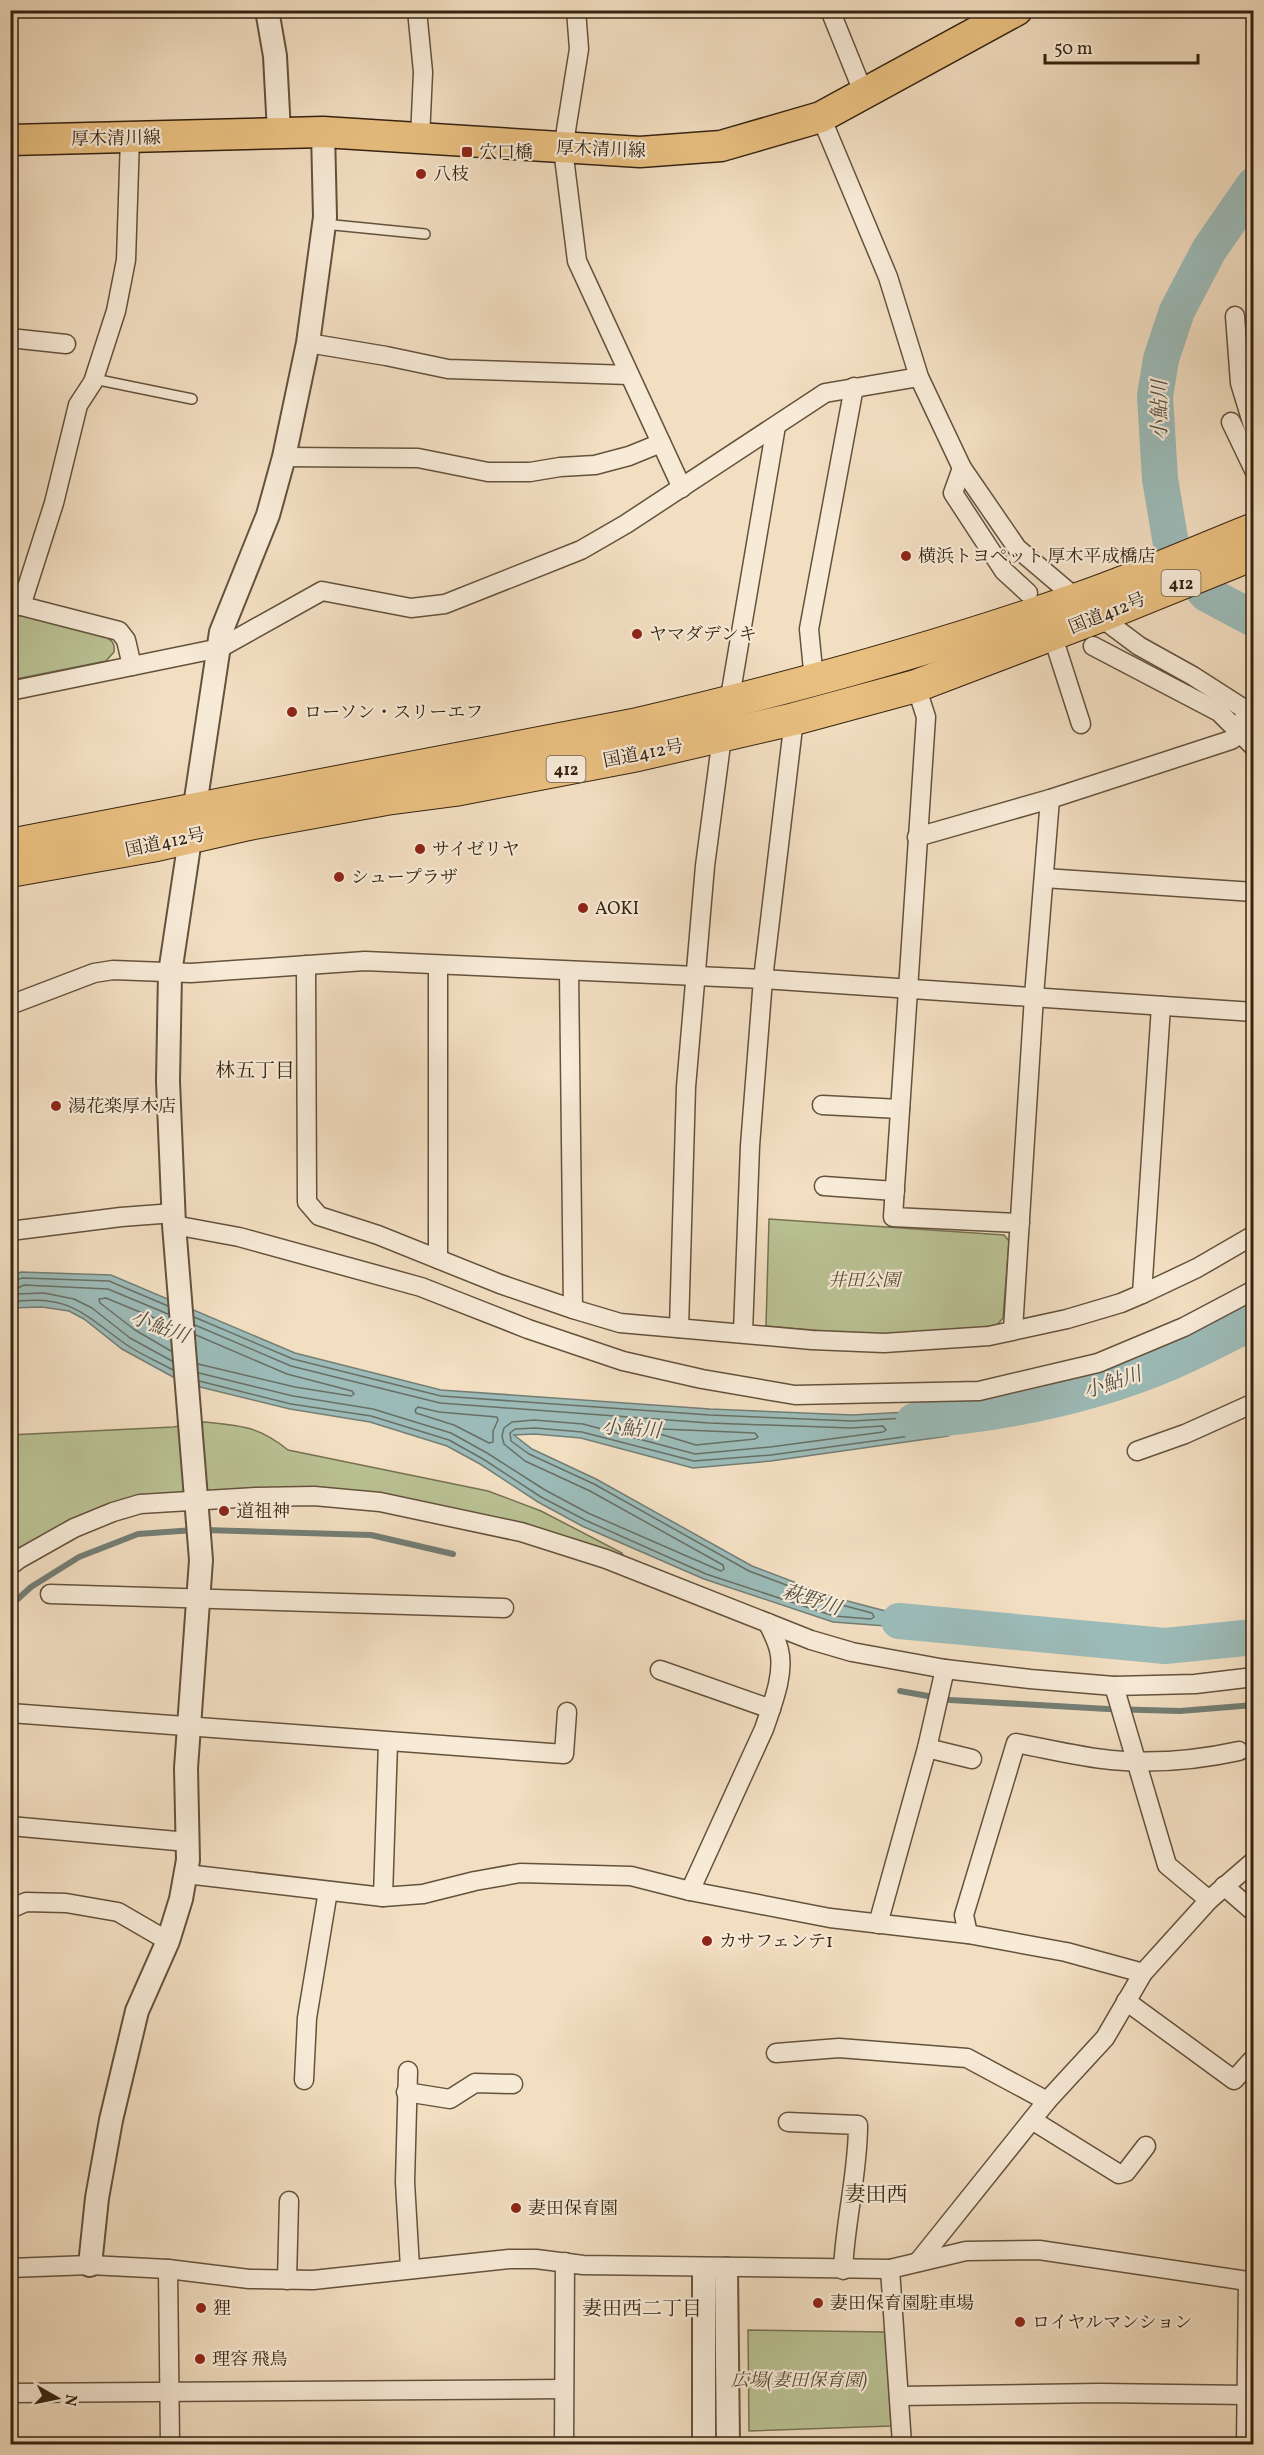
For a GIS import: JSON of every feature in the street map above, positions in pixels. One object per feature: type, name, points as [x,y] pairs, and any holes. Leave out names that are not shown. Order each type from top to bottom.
[{"type":"highway","name":"国道412号","points":[[10,845],[194,823],[249,824],[386,799],[455,790],[722,737],[794,719],[916,686],[1052,634],[1093,606],[1254,529]]},
{"type":"highway","name":"国道412号","points":[[10,872],[194,823],[729,703],[1093,606],[1254,554]]},
{"type":"main road","name":"厚木清川線","points":[[10,140],[323,132],[563,149],[640,152],[721,146],[820,117],[1017,10]]},
{"type":"street","points":[[267,10],[274,56],[279,132]]},
{"type":"street","points":[[417,10],[423,72],[420,138]]},
{"type":"street","points":[[576,10],[579,49],[563,149],[577,261],[682,488]]},
{"type":"street","points":[[830,10],[864,94]]},
{"type":"street","points":[[820,117],[888,277],[919,377],[962,468],[1017,548],[1093,606],[1139,646],[1193,676],[1250,712],[1240,734],[1231,740],[1050,799],[917,837]]},
{"type":"street","points":[[90,2265],[111,2120],[137,2011],[168,1941],[186,1874],[188,1842],[186,1768],[201,1560],[174,1219],[168,1082],[170,973],[221,632],[268,515],[284,457],[308,343],[324,224],[323,132]]},
{"type":"street","points":[[130,138],[126,261],[116,311],[94,379],[78,405],[54,503],[16,604],[119,631],[126,640],[132,666]]},
{"type":"street","points":[[1235,316],[1240,383],[1254,429]]},
{"type":"street","points":[[10,338],[66,344]]},
{"type":"street","points":[[308,343],[448,369],[629,375]]},
{"type":"street","points":[[10,691],[220,648],[322,591],[411,608],[446,604],[581,550],[627,524],[825,393],[919,377]]},
{"type":"street","points":[[814,680],[808,629],[854,387]]},
{"type":"street","points":[[1231,422],[1254,470]]},
{"type":"street","points":[[729,703],[776,426]]},
{"type":"street","points":[[284,457],[418,458],[488,472],[530,472],[595,465],[629,456],[661,442]]},
{"type":"street","points":[[962,468],[953,493],[1004,571],[1028,594]]},
{"type":"street","points":[[1052,634],[1080,698],[1081,724]]},
{"type":"street","points":[[1093,646],[1219,712],[1254,747]]},
{"type":"street","points":[[916,686],[926,717],[917,837],[910,988],[893,1217],[1020,1223]]},
{"type":"street","points":[[743,1332],[750,1146],[763,979],[794,719]]},
{"type":"street","points":[[679,1328],[686,1087],[705,866],[722,737]]},
{"type":"street","points":[[1013,1330],[1034,996],[1050,799]]},
{"type":"street","points":[[1044,878],[1254,892]]},
{"type":"street","points":[[10,1005],[94,973],[113,970],[191,974],[365,961],[763,979],[1254,1012]]},
{"type":"street","points":[[306,965],[307,1202],[319,1216],[378,1235],[500,1284],[620,1323],[743,1332],[812,1340],[884,1343],[989,1336],[1067,1319],[1142,1294],[1197,1268],[1254,1235]]},
{"type":"street","points":[[421,1287],[440,1259],[438,966]]},
{"type":"street","points":[[569,971],[573,1309]]},
{"type":"street","points":[[1142,1294],[1161,1006]]},
{"type":"street","points":[[822,1105],[900,1109]]},
{"type":"street","points":[[824,1186],[895,1191]]},
{"type":"street","points":[[10,1231],[121,1217],[174,1219],[421,1287],[528,1329],[622,1360],[702,1379],[795,1395],[979,1391],[1098,1362],[1185,1327],[1254,1290]]},
{"type":"street","points":[[1137,1451],[1185,1434],[1254,1403]]},
{"type":"street","points":[[10,1566],[74,1528],[140,1504],[199,1520],[256,1497],[314,1496],[380,1502],[521,1532],[606,1559],[768,1623],[852,1652],[945,1669],[1030,1680],[1118,1702],[1195,1684],[1254,1677]]},
{"type":"street","points":[[50,1594],[504,1608]]},
{"type":"street","points":[[690,1891],[771,1709],[780,1673],[779,1650],[768,1623]]},
{"type":"street","points":[[878,1924],[927,1748],[945,1669]]},
{"type":"street","points":[[660,1670],[771,1709]]},
{"type":"street","points":[[1118,1702],[1167,1865],[1209,1900]]},
{"type":"street","points":[[10,1713],[564,1754],[567,1712]]},
{"type":"street","points":[[383,1897],[388,1742]]},
{"type":"street","points":[[968,1934],[964,1915],[1016,1743],[1110,1760],[1135,1761],[1206,1759],[1239,1751]]},
{"type":"street","points":[[927,1748],[972,1759]]},
{"type":"street","points":[[10,1826],[188,1842]]},
{"type":"street","points":[[918,2262],[1047,2101],[1105,2038],[1143,1973],[1209,1900],[1254,1861]]},
{"type":"street","points":[[186,1874],[383,1897],[423,1894],[520,1873],[631,1876],[690,1891],[830,1918],[968,1934],[1066,1952],[1143,1973]]},
{"type":"street","points":[[1224,1886],[1254,1912]]},
{"type":"street","points":[[304,2080],[307,2018],[320,1979],[328,1891]]},
{"type":"street","points":[[10,1909],[26,1902],[66,1903],[118,1912],[168,1941]]},
{"type":"street","points":[[1126,2001],[1234,2080],[1252,2060]]},
{"type":"street","points":[[776,2053],[839,2048],[948,2065],[967,2058],[1047,2101]]},
{"type":"street","points":[[408,2071],[405,2182],[410,2268]]},
{"type":"street","points":[[406,2092],[450,2098],[475,2083],[513,2084]]},
{"type":"street","points":[[1032,2120],[1119,2174],[1126,2172],[1146,2146]]},
{"type":"street","points":[[788,2122],[858,2125],[858,2155],[845,2234],[843,2270]]},
{"type":"street","points":[[287,2280],[289,2201]]},
{"type":"street","points":[[10,2268],[90,2265],[168,2269],[249,2279],[287,2280],[313,2280],[509,2259],[583,2265],[715,2269],[890,2270],[966,2251],[1040,2250],[1251,2281],[1247,2395],[1249,2440]]},
{"type":"street","points":[[564,2445],[565,2262]]},
{"type":"street","points":[[168,2269],[170,2445]]},
{"type":"street","points":[[704,2445],[715,2269]]},
{"type":"street","points":[[715,2269],[728,2445]]},
{"type":"street","points":[[890,2270],[902,2445]]},
{"type":"street","points":[[10,2393],[563,2389]]},
{"type":"street","points":[[900,2396],[1100,2393],[1247,2395]]},
{"type":"lane","points":[[324,224],[425,234]]},
{"type":"lane","points":[[94,379],[192,399]]},
{"type":"green space","points":[[11,609],[104,636],[112,642],[114,652],[106,661],[11,680]]},
{"type":"green space","name":"井田公園","points":[[769,1219],[1004,1235],[1009,1241],[1003,1318],[997,1325],[947,1332],[869,1335],[766,1326]]},
{"type":"green space","points":[[204,1422],[249,1428],[268,1436],[288,1450],[488,1491],[541,1511],[622,1553],[624,1558],[389,1498],[133,1499],[11,1560],[10,1435],[173,1427]]},
{"type":"green space","name":"広場(妻田保育園)","points":[[748,2330],[886,2332],[891,2426],[749,2431]]},
{"type":"water","points":[[21,1272],[111,1275],[295,1353],[441,1390],[710,1409],[852,1415],[945,1410],[962,1417],[948,1436],[771,1461],[693,1468],[581,1438],[535,1434],[514,1435],[532,1449],[596,1479],[752,1566],[836,1598],[966,1632],[833,1622],[704,1579],[582,1526],[447,1446],[370,1422],[290,1409],[184,1383],[122,1349],[84,1319],[69,1311],[42,1307],[11,1308],[11,1276]]},
{"type":"waterway","name":"小鮎川","points":[[1254,185],[1209,250],[1177,311],[1161,359],[1155,396],[1160,479],[1171,544],[1186,571],[1207,594],[1254,619]]},
{"type":"waterway","name":"小鮎川","points":[[914,1421],[979,1414],[1045,1402],[1109,1385],[1192,1353],[1254,1322]]},
{"type":"waterway","points":[[10,1606],[31,1587],[79,1557],[138,1534],[194,1530]]},
{"type":"waterway","points":[[204,1530],[371,1535],[453,1554]]},
{"type":"waterway","name":"萩野川","points":[[899,1621],[1165,1646],[1254,1637]]},
{"type":"waterway","points":[[900,1691],[950,1700],[1108,1709],[1180,1711],[1254,1705]]},
{"type":"place","name":"穴口橋","points":[[467,152]]},
{"type":"place","name":"八枝","points":[[421,174]]},
{"type":"place","name":"横浜トヨペット 厚木平成橋店","points":[[906,556]]},
{"type":"place","name":"ヤマダデンキ","points":[[637,634]]},
{"type":"place","name":"ローソン・スリーエフ","points":[[292,712]]},
{"type":"place","name":"サイゼリヤ","points":[[420,849]]},
{"type":"place","name":"シュープラザ","points":[[339,877]]},
{"type":"place","name":"AOKI","points":[[583,908]]},
{"type":"place","name":"湯花楽厚木店","points":[[56,1106]]},
{"type":"place","name":"道祖神","points":[[224,1511]]},
{"type":"place","name":"カサフェンテ1","points":[[707,1941]]},
{"type":"place","name":"妻田保育園","points":[[516,2208]]},
{"type":"place","name":"妻田保育園駐車場","points":[[818,2303]]},
{"type":"place","name":"狸","points":[[201,2308]]},
{"type":"place","name":"ロイヤルマンション","points":[[1020,2322]]},
{"type":"place","name":"理容 飛鳥","points":[[200,2359]]},
{"type":"district","name":"林五丁目","points":[[255,1070]]},
{"type":"district","name":"妻田西","points":[[876,2194]]},
{"type":"district","name":"妻田西二丁目","points":[[642,2308]]}]
